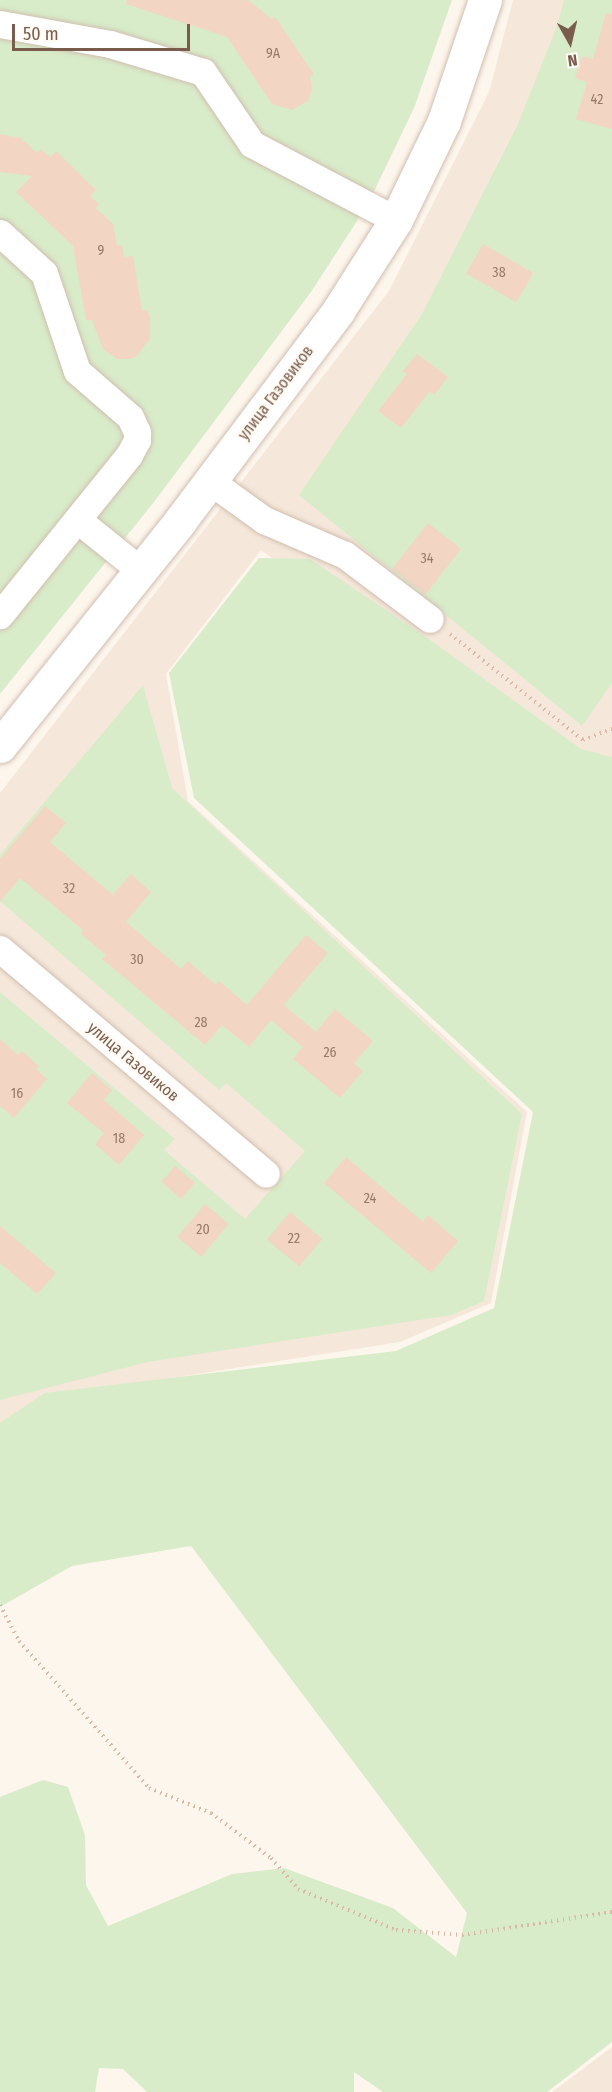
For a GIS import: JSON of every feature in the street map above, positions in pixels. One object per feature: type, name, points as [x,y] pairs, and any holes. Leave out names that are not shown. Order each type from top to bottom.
[{"type":"street","name":"улица Газовиков","points":[[0,746],[210,481],[338,311],[396,220],[444,121],[485,0]]},
{"type":"street","points":[[0,24],[110,44],[203,72],[252,144],[396,220]]},
{"type":"street","points":[[0,233],[44,273],[77,371],[135,424],[136,440],[134,448],[0,615]]},
{"type":"street","points":[[210,481],[264,520],[345,555],[430,619]]},
{"type":"street","points":[[78,520],[140,570]]},
{"type":"street","name":"улица Газовиков","points":[[0,950],[266,1174]]},
{"type":"path","points":[[430,619],[583,740],[612,729]]},
{"type":"path","points":[[0,1605],[19,1641],[149,1788],[211,1813],[271,1858],[298,1888],[396,1930],[462,1935],[612,1912]]},
{"type":"shaded area","points":[[513,0],[612,0],[612,813],[261,550],[166,674],[188,801],[527,1112],[491,1303],[400,1342],[46,1398],[0,1426],[0,793],[389,291],[489,92]]},
{"type":"shaded area","points":[[612,2047],[612,2092],[552,2092]]},
{"type":"green space","points":[[0,0],[452,0],[414,108],[368,204],[311,292],[154,502],[0,694]]},
{"type":"green space","points":[[564,0],[612,0],[612,683],[582,726],[299,495],[422,314],[517,126],[557,26]]},
{"type":"green space","points":[[259,558],[310,559],[426,637],[581,749],[612,757],[612,2042],[547,2092],[383,2092],[354,2072],[354,2092],[147,2092],[123,2069],[99,2068],[95,2092],[0,2092],[0,1797],[43,1780],[68,1787],[85,1835],[86,1885],[108,1926],[232,1874],[284,1868],[393,1908],[456,1957],[467,1913],[191,1546],[72,1566],[0,1607],[0,1423],[45,1393],[396,1351],[494,1308],[533,1112],[194,798],[169,673]]},
{"type":"green space","points":[[143,685],[172,788],[522,1114],[484,1301],[452,1315],[148,1362],[0,1400],[0,992],[175,1139],[164,1150],[245,1219],[305,1151],[226,1083],[219,1090],[0,901],[0,855]]},
{"type":"building","points":[[127,0],[248,0],[272,19],[275,17],[314,74],[310,77],[312,89],[308,101],[292,110],[272,104],[227,37],[126,4]]},
{"type":"building","points":[[606,13],[612,14],[612,129],[576,119],[587,82],[575,78],[582,56],[593,59]]},
{"type":"building","points":[[0,134],[21,138],[37,153],[41,149],[50,157],[56,151],[96,190],[90,196],[99,204],[96,208],[113,224],[117,246],[122,245],[124,257],[133,256],[142,311],[147,310],[150,317],[150,338],[137,356],[131,359],[117,359],[103,349],[92,320],[86,320],[73,246],[16,192],[32,176],[0,172]]},
{"type":"building","points":[[483,244],[533,273],[516,302],[466,273]]},
{"type":"building","points":[[417,354],[448,377],[434,395],[430,391],[401,428],[378,411],[407,374],[403,371]]},
{"type":"building","points":[[428,523],[461,549],[425,595],[392,569]]},
{"type":"building","points":[[45,806],[66,823],[50,842],[113,895],[131,874],[151,892],[126,922],[181,969],[188,961],[216,985],[219,981],[247,1005],[306,935],[328,953],[284,1005],[316,1032],[335,1009],[373,1041],[354,1063],[363,1071],[340,1098],[293,1059],[303,1047],[271,1020],[249,1047],[222,1025],[205,1045],[102,959],[106,955],[81,934],[83,930],[20,878],[0,902],[0,859]]},
{"type":"building","points":[[0,1039],[18,1055],[22,1051],[39,1066],[36,1069],[47,1079],[14,1118],[0,1106]]},
{"type":"building","points":[[92,1073],[112,1090],[104,1100],[144,1135],[119,1165],[95,1144],[104,1133],[67,1103]]},
{"type":"building","points":[[346,1157],[423,1222],[428,1215],[458,1241],[431,1273],[324,1183]]},
{"type":"building","points":[[175,1166],[195,1183],[181,1199],[162,1182]]},
{"type":"building","points":[[205,1204],[229,1224],[201,1257],[177,1237]]},
{"type":"building","points":[[290,1212],[322,1239],[299,1267],[267,1240]]},
{"type":"building","points":[[0,1226],[56,1273],[37,1294],[0,1263]]}]
